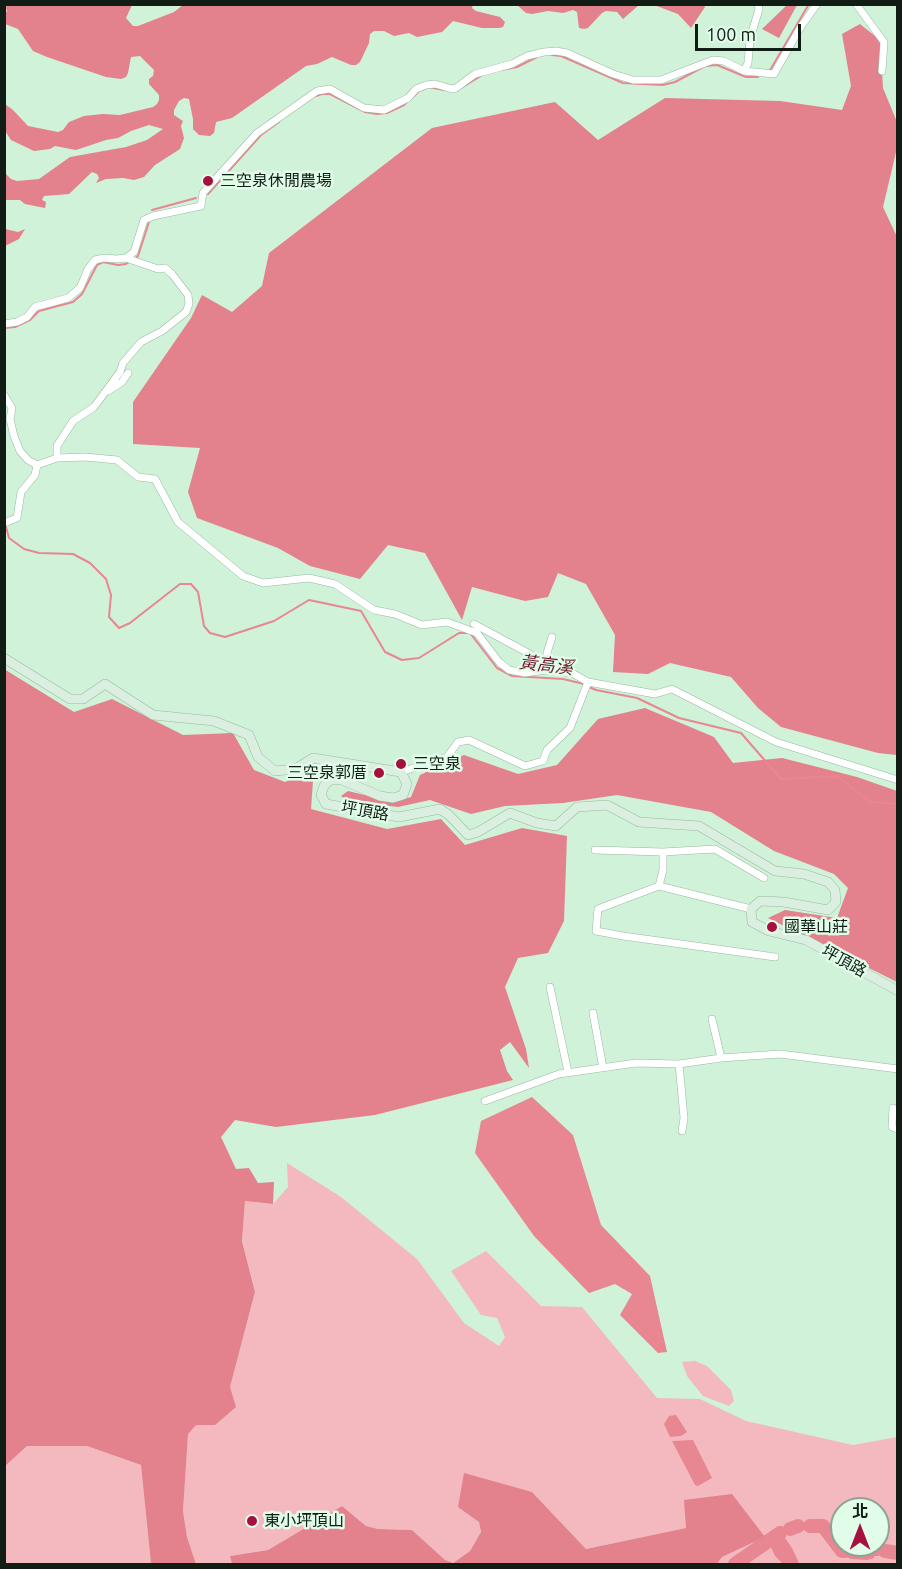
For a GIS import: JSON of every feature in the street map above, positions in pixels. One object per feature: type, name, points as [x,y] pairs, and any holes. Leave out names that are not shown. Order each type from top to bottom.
[{"type":"street","points":[[4,324],[17,322],[27,317],[35,307],[68,298],[80,288],[88,269],[95,260],[126,258],[135,252],[144,220],[153,216],[201,207],[203,193],[257,133],[316,91],[324,89],[339,93],[364,108],[384,110],[408,98],[416,89],[426,85],[435,84],[456,88],[475,74],[506,66],[527,56],[556,51],[567,53],[613,75],[633,80],[661,80],[713,60],[724,61],[744,71],[774,74],[800,28],[817,4]]},
{"type":"street","points":[[856,4],[884,42],[882,71]]},
{"type":"street","points":[[744,71],[748,63],[750,39],[759,5]]},
{"type":"street","points":[[57,458],[57,446],[73,421],[94,407],[120,372],[123,363],[141,342],[162,332],[186,312],[189,304],[188,295],[165,268],[158,269],[126,258]]},
{"type":"street","points":[[103,395],[122,382],[128,373]]},
{"type":"street","points":[[4,395],[12,408],[10,419],[20,451],[37,465]]},
{"type":"street","points":[[37,465],[57,458],[85,457],[117,460],[138,477],[155,479],[177,522],[243,576],[263,583],[309,578],[335,584],[374,610],[395,614],[422,625],[447,622],[477,633],[499,662],[509,670],[525,674],[546,670],[572,673],[588,682],[656,694],[672,689],[776,742],[897,780]]},
{"type":"street","points":[[4,523],[17,518],[21,492],[35,476],[37,465]]},
{"type":"street","points":[[474,624],[530,654],[546,670]]},
{"type":"street","points":[[546,670],[547,653],[552,637]]},
{"type":"street","points":[[4,658],[70,699],[83,699],[105,684],[153,715],[214,721],[249,735],[258,757],[275,771],[295,770],[313,758],[401,772],[447,757],[458,742],[469,740],[525,766],[543,761],[547,750],[570,728],[588,682]]},
{"type":"street","name":"坪頂路","points":[[401,772],[407,784],[403,795],[393,798],[380,796],[342,780],[330,780],[324,786],[321,795],[327,804],[399,817],[440,809],[468,835],[478,832],[510,813],[537,823],[556,826],[577,807],[608,805],[639,822],[699,826],[775,871],[804,874],[828,882],[835,890],[836,902],[828,910],[784,902],[760,901],[751,909],[752,922],[769,931],[806,940],[897,991]]},
{"type":"street","points":[[595,850],[663,852],[715,849],[764,878]]},
{"type":"street","points":[[659,886],[663,870],[663,852]]},
{"type":"street","points":[[751,909],[659,886],[598,909],[596,931],[775,957]]},
{"type":"street","points":[[550,987],[568,1072]]},
{"type":"street","points":[[593,1013],[603,1068]]},
{"type":"street","points":[[712,1019],[721,1058]]},
{"type":"street","points":[[485,1101],[558,1074],[636,1063],[679,1064],[721,1058],[780,1054],[897,1070]]},
{"type":"street","points":[[679,1064],[684,1118],[682,1131]]},
{"type":"street","points":[[893,1108],[892,1127],[897,1129]]},
{"type":"shaded area","points":[[473,4],[472,8],[476,11],[500,17],[505,22],[503,27],[482,28],[453,21],[442,32],[417,37],[409,33],[394,36],[384,31],[374,31],[370,34],[369,43],[360,62],[356,65],[332,57],[306,66],[232,118],[216,122],[214,133],[210,136],[199,135],[193,129],[189,99],[184,98],[179,101],[174,115],[183,121],[181,126],[184,138],[180,149],[155,165],[144,177],[134,180],[106,179],[96,183],[99,178],[92,172],[69,194],[44,196],[42,200],[46,202],[45,208],[25,204],[20,200],[5,200],[5,173],[17,181],[39,179],[70,157],[126,147],[147,140],[163,129],[149,125],[118,138],[76,150],[55,146],[34,151],[11,140],[5,131],[5,104],[28,126],[58,132],[63,130],[69,122],[84,116],[120,115],[153,107],[159,100],[159,95],[149,84],[154,70],[140,56],[131,57],[128,73],[121,79],[106,77],[33,51],[18,29],[5,24],[7,11],[5,5],[132,5],[126,18],[133,26],[138,26],[174,12],[183,5]]},
{"type":"shaded area","points":[[639,4],[623,19],[617,12],[606,11],[584,29],[579,28],[577,12],[573,10],[563,13],[548,11],[532,14],[526,13],[517,5]]},
{"type":"shaded area","points":[[654,5],[704,5],[705,7],[691,28],[678,14]]},
{"type":"shaded area","points":[[787,5],[797,5],[779,38],[762,29]]},
{"type":"shaded area","points":[[860,24],[880,40],[883,88],[897,122],[897,148],[883,207],[898,239],[897,755],[878,753],[781,727],[758,708],[731,677],[670,663],[648,674],[613,672],[615,635],[586,584],[558,573],[548,597],[525,601],[472,587],[462,620],[425,553],[388,545],[360,579],[310,566],[278,548],[197,518],[188,492],[200,448],[133,444],[133,402],[191,318],[202,295],[232,312],[262,286],[269,253],[432,128],[555,102],[598,140],[665,98],[780,101],[842,110],[851,86],[842,34]]},
{"type":"shaded area","points":[[5,229],[18,232],[25,229],[19,239],[5,246]]},
{"type":"shaded area","points":[[4,669],[74,712],[112,699],[183,735],[233,733],[254,770],[285,782],[319,767],[313,781],[311,809],[387,829],[441,819],[465,845],[522,828],[567,836],[564,921],[548,953],[518,958],[505,987],[526,1049],[529,1068],[510,1042],[500,1050],[507,1071],[513,1080],[375,1115],[276,1127],[235,1120],[221,1137],[236,1169],[249,1168],[258,1183],[274,1182],[273,1204],[245,1201],[242,1241],[255,1292],[230,1387],[236,1407],[215,1425],[196,1425],[188,1434],[183,1511],[187,1537],[196,1564],[151,1564],[141,1465],[87,1446],[27,1446],[5,1466]]},
{"type":"shaded area","points":[[645,708],[714,737],[733,763],[782,758],[857,777],[897,791],[897,982],[768,918],[785,910],[837,918],[848,888],[834,874],[774,851],[711,812],[617,795],[563,803],[505,806],[471,814],[430,800],[398,807],[348,801],[341,796],[348,791],[394,802],[411,797],[420,775],[464,755],[518,774],[557,765],[598,719]]},
{"type":"shaded area","points":[[532,1097],[573,1135],[601,1225],[650,1276],[667,1352],[658,1353],[620,1315],[632,1294],[615,1284],[589,1293],[534,1236],[475,1153],[481,1121]]},
{"type":"shaded area","points":[[287,1163],[341,1197],[417,1259],[464,1323],[499,1346],[505,1337],[497,1318],[481,1315],[451,1271],[486,1251],[541,1306],[582,1307],[657,1398],[700,1399],[746,1421],[853,1445],[897,1437],[897,1564],[717,1564],[722,1557],[765,1537],[687,1528],[586,1549],[532,1492],[479,1522],[481,1532],[470,1551],[453,1563],[445,1561],[412,1530],[378,1529],[366,1526],[342,1506],[268,1550],[230,1556],[232,1564],[196,1564],[187,1537],[183,1511],[188,1433],[230,1387],[255,1292],[242,1240],[245,1201],[273,1204],[288,1187]]},
{"type":"shaded area","points":[[695,1361],[707,1366],[731,1390],[734,1401],[729,1406],[703,1396],[687,1376],[682,1362]]},
{"type":"shaded area","points":[[676,1415],[687,1432],[681,1436],[670,1437],[664,1424],[669,1416]]},
{"type":"shaded area","points":[[693,1440],[712,1478],[698,1486],[695,1485],[672,1441]]},
{"type":"shaded area","points":[[27,1446],[87,1446],[141,1465],[151,1564],[5,1564],[4,1466]]},
{"type":"shaded area","points":[[464,1473],[532,1492],[586,1549],[686,1528],[684,1500],[732,1494],[765,1537],[722,1557],[717,1564],[232,1564],[230,1556],[268,1550],[342,1506],[366,1526],[378,1529],[412,1530],[445,1560],[453,1563],[470,1551],[481,1532],[479,1522],[458,1507]]},
{"type":"shaded area","points":[[785,1538],[799,1563],[783,1564],[775,1556],[771,1547],[780,1539]]},
{"type":"shaded area","points":[[848,1557],[874,1557],[867,1560]]},
{"type":"waterway","points":[[769,72],[809,4]]},
{"type":"waterway","points":[[552,55],[561,56],[623,83],[663,85],[675,82],[705,66],[717,65],[746,77],[758,77]]},
{"type":"waterway","points":[[501,70],[517,67],[537,57]]},
{"type":"waterway","points":[[461,88],[484,74]]},
{"type":"waterway","points":[[413,97],[419,91],[429,87],[444,90]]},
{"type":"waterway","points":[[316,96],[330,94],[365,112],[377,114],[387,113],[409,100]]},
{"type":"waterway","points":[[208,194],[261,135],[279,122]]},
{"type":"waterway","points":[[152,210],[196,198]]},
{"type":"waterway","points":[[136,258],[149,222]]},
{"type":"waterway","points":[[4,328],[15,327],[30,320],[39,311],[73,302],[82,294],[97,265],[103,262],[118,265],[131,261]]},
{"type":"waterway","name":"黃高溪","points":[[5,523],[9,538],[24,549],[39,553],[73,554],[90,563],[106,579],[111,595],[109,617],[119,628],[130,623],[180,584],[191,584],[198,592],[204,626],[210,633],[225,637],[274,621],[309,600],[361,611],[385,652],[402,660],[419,658],[459,633],[470,633],[497,668],[512,676],[563,679],[584,684]]},
{"type":"waterway","name":"黃高溪","points":[[589,687],[637,698],[679,718],[741,733],[781,779],[837,776],[870,802],[898,804]]},
{"type":"waterway","points":[[790,1529],[798,1526]]},
{"type":"waterway","points":[[810,1526],[823,1526],[830,1535]]},
{"type":"waterway","points":[[735,1564],[780,1533]]},
{"type":"waterway","points":[[890,1552],[898,1553]]},
{"type":"place","name":"三空泉休閒農場","points":[[208,181]]},
{"type":"place","name":"三空泉","points":[[401,764]]},
{"type":"place","name":"三空泉郭厝","points":[[379,773]]},
{"type":"place","name":"國華山莊","points":[[772,927]]},
{"type":"place","name":"東小坪頂山","points":[[252,1521]]}]
